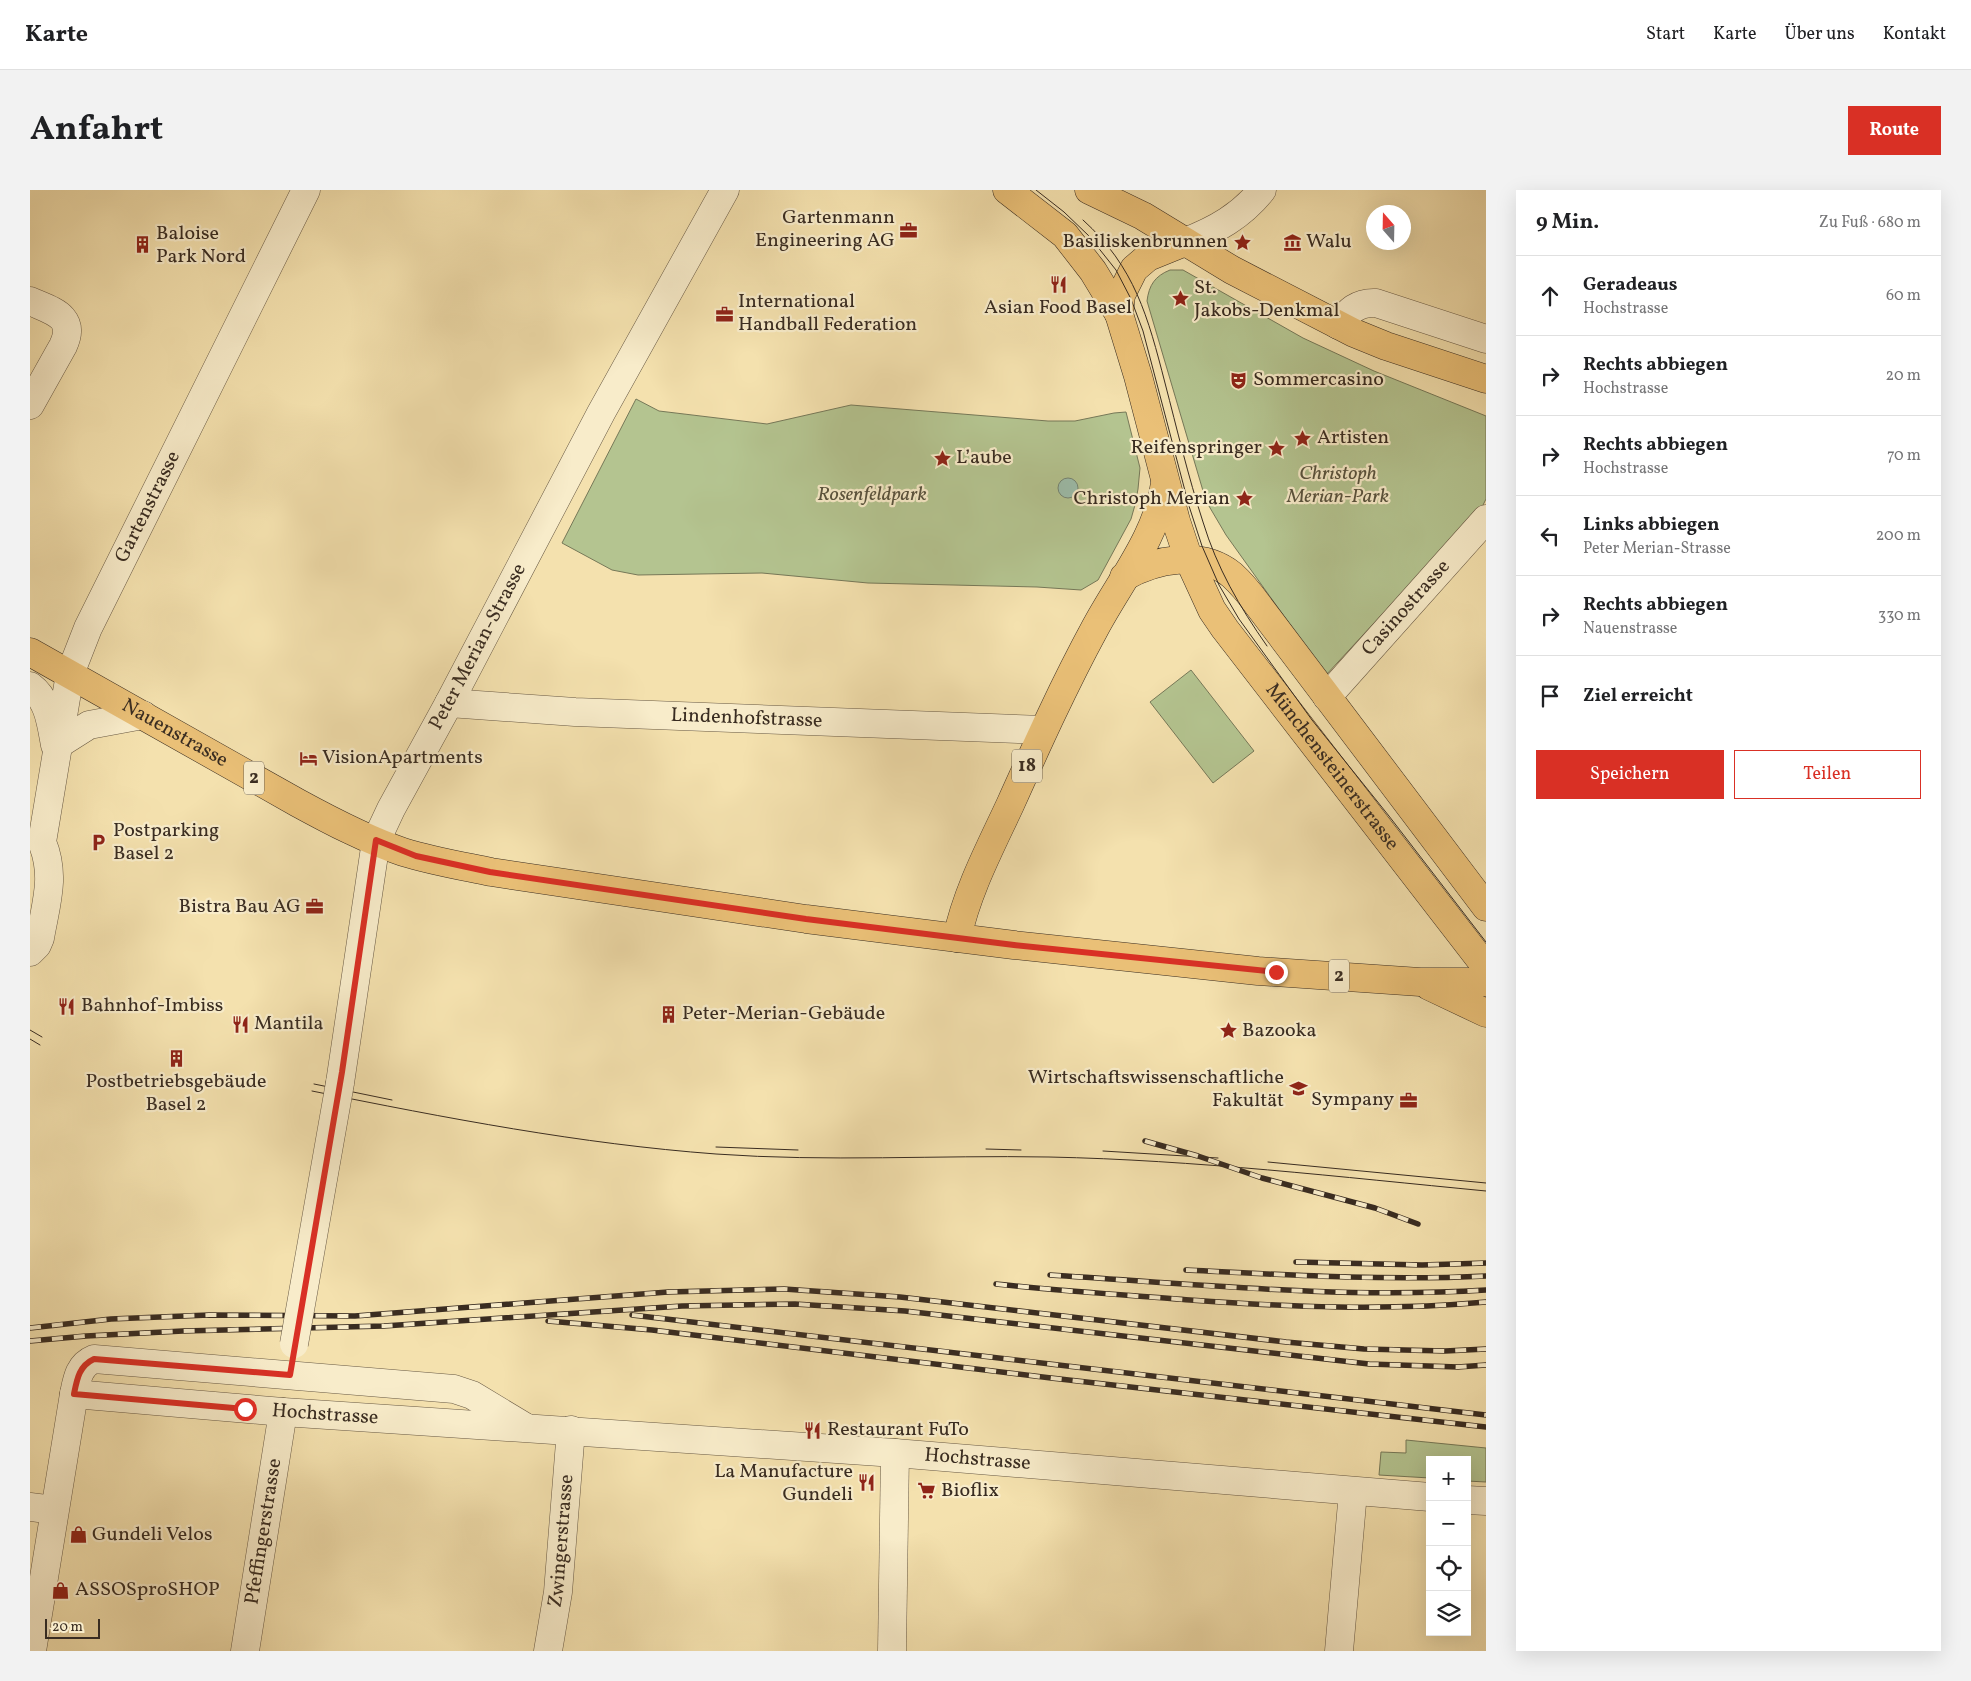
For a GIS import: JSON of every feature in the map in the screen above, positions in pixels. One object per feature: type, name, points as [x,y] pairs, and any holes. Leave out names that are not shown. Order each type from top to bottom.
[{"type":"main road","points":[[1007,190],[1065,235],[1093,271],[1119,314]]},
{"type":"main road","points":[[1089,190],[1143,216],[1232,270],[1338,325],[1370,340],[1486,379]]},
{"type":"main road","name":"Münchensteinerstrasse","points":[[1185,242],[1148,257],[1134,269],[1121,295],[1119,314],[1189,560],[1202,591],[1225,629],[1486,967]]},
{"type":"main road","points":[[1124,577],[1142,548],[1157,514],[1163,496],[1165,481]]},
{"type":"main road","points":[[1124,577],[1149,565],[1175,560],[1189,560]]},
{"type":"main road","name":"Münchensteinerstrasse","points":[[1189,560],[1220,568],[1231,575],[1245,589],[1486,907]]},
{"type":"main road","name":"18","points":[[957,938],[968,897],[1043,730],[1095,628],[1124,577]]},
{"type":"main road","name":"Nauenstrasse","points":[[30,652],[302,805],[376,840],[416,856],[490,872],[796,918],[957,938],[1258,971],[1420,982],[1486,982]]},
{"type":"main road","name":"Nauenstrasse","points":[[30,668],[70,674]]},
{"type":"main road","points":[[1420,982],[1486,1013]]},
{"type":"street","name":"Gartenstrasse","points":[[30,952],[37,945],[40,938],[50,880],[46,853],[36,848],[58,750],[70,674],[88,628],[306,190]]},
{"type":"street","name":"Peter Merian-Strasse","points":[[290,1375],[342,1072],[376,840],[601,413],[725,190]]},
{"type":"street","points":[[1185,242],[1228,222],[1262,190]]},
{"type":"street","points":[[30,301],[59,314],[68,327],[67,337],[63,346],[30,405]]},
{"type":"street","points":[[1338,325],[1360,304],[1376,303],[1486,339]]},
{"type":"street","name":"Casinostrasse","points":[[1327,697],[1486,519]]},
{"type":"street","points":[[30,686],[43,699],[58,750],[89,725],[142,715]]},
{"type":"street","name":"Lindenhofstrasse","points":[[449,703],[575,712],[1043,730]]},
{"type":"street","name":"Hochstrasse","points":[[526,1428],[472,1395],[454,1389],[94,1359],[82,1366],[78,1374],[74,1394],[283,1412],[894,1453],[1426,1497]]},
{"type":"street","points":[[32,1651],[42,1509],[74,1394]]},
{"type":"street","name":"Pfeffingerstrasse","points":[[245,1651],[283,1412]]},
{"type":"street","name":"Zwingerstrasse","points":[[548,1651],[558,1592],[571,1430]]},
{"type":"street","points":[[892,1651],[894,1453]]},
{"type":"street","points":[[1339,1651],[1353,1492]]},
{"type":"street","points":[[1471,1500],[1486,1501]]},
{"type":"green space","name":"Christoph Merian-Park","points":[[1170,270],[1183,270],[1303,338],[1374,371],[1486,416],[1486,499],[1483,505],[1326,675],[1226,535],[1206,501],[1147,301],[1149,290],[1154,282],[1160,275]]},
{"type":"green space","name":"Rosenfeldpark","points":[[636,399],[659,411],[767,424],[851,405],[1048,421],[1075,421],[1126,412],[1140,468],[1135,505],[1131,519],[1098,580],[1081,590],[1037,587],[868,583],[762,573],[638,575],[612,570],[562,543]]},
{"type":"green space","points":[[1191,670],[1254,751],[1213,783],[1150,702]]},
{"type":"green space","points":[[1406,1440],[1486,1448],[1486,1482],[1471,1481],[1471,1456],[1426,1456],[1426,1478],[1379,1475],[1381,1452],[1406,1453]]},
{"type":"shaded area","points":[[1064,478],[1072,478],[1078,484],[1078,492],[1072,498],[1064,498],[1058,492],[1058,484]]},
{"type":"tram line","points":[[1036,190],[1064,212],[1089,236],[1116,270],[1131,299],[1143,331],[1189,506],[1202,546],[1219,585],[1239,619],[1312,720],[1486,942]]},
{"type":"tram line","points":[[1083,220],[1115,256],[1137,294],[1159,359],[1188,470],[1209,539],[1230,586],[1267,646]]},
{"type":"tram line","points":[[30,1030],[42,1037]]},
{"type":"tram line","points":[[30,1039],[40,1045]]},
{"type":"tram line","points":[[314,1084],[392,1100]]},
{"type":"tram line","points":[[312,1091],[514,1129],[665,1150],[799,1158],[1049,1157],[1104,1159],[1268,1170],[1486,1191]]},
{"type":"tram line","points":[[716,1147],[798,1150]]},
{"type":"tram line","points":[[986,1149],[1021,1150]]},
{"type":"tram line","points":[[1103,1151],[1218,1158]]},
{"type":"tram line","points":[[1268,1162],[1486,1183]]},
{"type":"railway","points":[[1145,1141],[1198,1156],[1262,1178],[1375,1208],[1418,1224]]},
{"type":"railway","points":[[1296,1262],[1422,1265],[1486,1263]]},
{"type":"railway","points":[[1186,1270],[1374,1278],[1486,1276]]},
{"type":"railway","points":[[1050,1275],[1323,1292],[1377,1293],[1486,1290]]},
{"type":"railway","points":[[996,1284],[1264,1305],[1375,1307],[1486,1302]]},
{"type":"railway","points":[[30,1328],[111,1319],[209,1315],[355,1316],[668,1292],[784,1289],[900,1297],[1286,1342],[1364,1349],[1445,1351],[1486,1349]]},
{"type":"railway","points":[[30,1341],[183,1331],[384,1326],[682,1306],[795,1304],[905,1311],[1369,1364],[1458,1367],[1486,1365]]},
{"type":"railway","points":[[632,1315],[1486,1415]]},
{"type":"railway","points":[[548,1321],[652,1330],[1051,1378],[1486,1427]]},
{"type":"place","name":"Gartenmann Engineering AG","points":[[909,230]]},
{"type":"place","name":"Basiliskenbrunnen","points":[[1242,242]]},
{"type":"place","name":"Walu","points":[[1292,242]]},
{"type":"place","name":"Baloise Park Nord","points":[[142,245]]},
{"type":"place","name":"Asian Food Basel","points":[[1058,284]]},
{"type":"place","name":"St. Jakobs-Denkmal","points":[[1180,299]]},
{"type":"place","name":"International Handball Federation","points":[[724,314]]},
{"type":"place","name":"Sommercasino","points":[[1239,380]]},
{"type":"place","name":"Artisten","points":[[1303,438]]},
{"type":"place","name":"Reifenspringer","points":[[1276,448]]},
{"type":"place","name":"L’aube","points":[[942,458]]},
{"type":"place","name":"Christoph Merian","points":[[1244,499]]},
{"type":"place","name":"VisionApartments","points":[[308,758]]},
{"type":"place","name":"Postparking Basel 2","points":[[99,843]]},
{"type":"place","name":"Bistra Bau AG","points":[[315,907]]},
{"type":"place","name":"Bahnhof-Imbiss","points":[[67,1006]]},
{"type":"place","name":"Peter-Merian-Gebäude","points":[[668,1014]]},
{"type":"place","name":"Mantila","points":[[240,1024]]},
{"type":"place","name":"Bazooka","points":[[1228,1031]]},
{"type":"place","name":"Postbetriebsgebäude Basel 2","points":[[176,1058]]},
{"type":"place","name":"Wirtschaftswissenschaftliche Fakultät","points":[[1298,1089]]},
{"type":"place","name":"Sympany","points":[[1408,1100]]},
{"type":"place","name":"Restaurant FuTo","points":[[813,1430]]},
{"type":"place","name":"La Manufacture Gundeli","points":[[867,1483]]},
{"type":"place","name":"Bioflix","points":[[927,1491]]},
{"type":"place","name":"Gundeli Velos","points":[[78,1535]]},
{"type":"place","name":"ASSOSproSHOP","points":[[61,1590]]},
{"type":"route","points":[[245,1409],[74,1394],[78,1374],[82,1366],[94,1359],[101,1358],[227,1371],[290,1375],[342,1072],[376,840],[416,856],[490,872],[806,919],[1014,945],[1276,972]]}]
